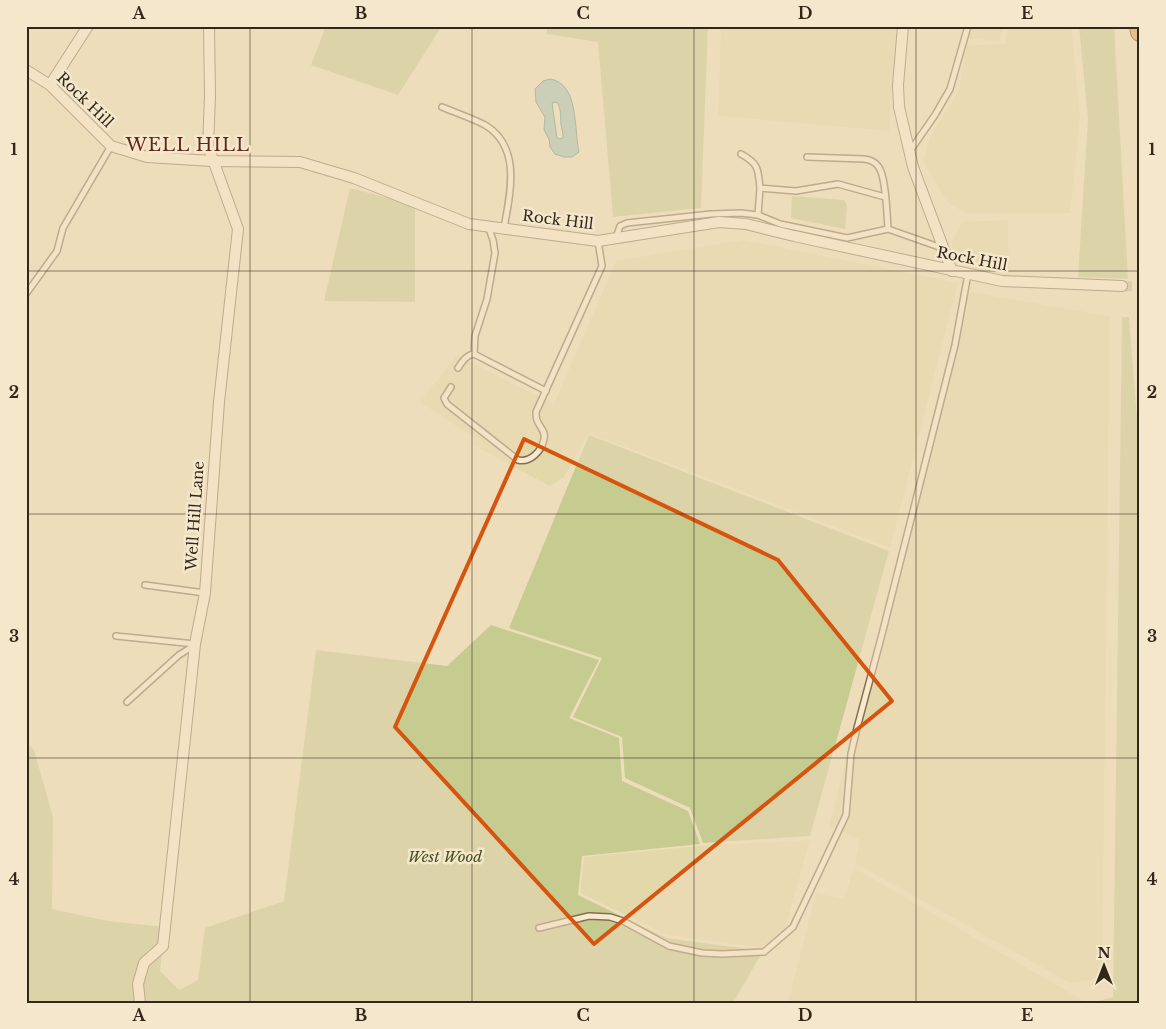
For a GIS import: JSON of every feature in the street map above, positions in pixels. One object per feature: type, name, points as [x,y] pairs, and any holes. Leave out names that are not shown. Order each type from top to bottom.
[{"type":"highway","points":[[1139,26],[1140,32]]},
{"type":"street","points":[[50,85],[88,26]]},
{"type":"street","name":"Well Hill Lane","points":[[140,1003],[138,984],[144,963],[163,946],[195,644],[205,593],[219,402],[238,228],[208,146],[210,97],[209,26]]},
{"type":"street","points":[[903,26],[898,85],[899,107],[919,185],[952,271]]},
{"type":"street","name":"Rock Hill","points":[[26,70],[50,85],[112,146],[147,157],[212,161],[300,162],[354,178],[469,224],[598,240],[616,239],[719,222],[746,224],[1002,282],[1122,286]]},
{"type":"lane","points":[[910,151],[950,90],[968,26]]},
{"type":"lane","points":[[442,107],[486,125],[503,144],[509,158],[512,174],[504,229]]},
{"type":"lane","points":[[26,294],[58,251],[63,228],[112,146]]},
{"type":"lane","points":[[741,154],[753,161],[757,167],[760,188],[758,215]]},
{"type":"lane","points":[[807,157],[872,161],[877,164],[882,173],[888,229]]},
{"type":"lane","points":[[760,188],[796,190],[838,184],[885,197]]},
{"type":"lane","points":[[616,239],[620,226],[627,223],[728,213],[758,215],[780,224],[847,238],[888,229],[942,248]]},
{"type":"lane","points":[[474,354],[475,336],[487,299],[495,253],[488,226]]},
{"type":"lane","points":[[451,387],[444,398],[447,404],[518,460],[524,462],[530,460],[538,451],[544,439],[543,430],[537,421],[536,412],[602,266],[598,240]]},
{"type":"lane","points":[[539,928],[589,916],[610,917],[623,921],[669,946],[702,953],[722,954],[764,952],[793,927],[846,815],[851,754],[955,346],[968,274]]},
{"type":"lane","points":[[458,368],[464,360],[474,354],[546,391]]},
{"type":"lane","points":[[145,585],[205,593]]},
{"type":"lane","points":[[116,636],[195,644]]},
{"type":"lane","points":[[127,702],[179,655],[195,644]]},
{"type":"highlighted area","points":[[524,439],[778,560],[892,701],[594,944],[395,727]]},
{"type":"shaded area","points":[[721,26],[896,26],[889,131],[718,116]]},
{"type":"shaded area","points":[[964,26],[1003,26],[1000,41],[963,38]]},
{"type":"shaded area","points":[[1008,26],[1071,26],[1080,118],[1070,213],[967,214],[947,202],[923,161],[930,137],[959,90],[967,45],[1005,44]]},
{"type":"shaded area","points":[[1008,220],[1009,277],[976,270],[955,261],[951,243],[962,222]]},
{"type":"shaded area","points":[[743,240],[958,283],[890,548],[589,433],[564,477],[550,486],[473,445],[476,439],[420,402],[457,355],[554,404],[616,261]]},
{"type":"shaded area","points":[[969,292],[1110,316],[1102,978],[1070,983],[855,863],[860,840],[829,826]]},
{"type":"shaded area","points":[[810,840],[779,950],[667,935],[580,893],[584,857],[700,846]]},
{"type":"shaded area","points":[[854,868],[1086,1003],[788,1003],[816,893],[844,899]]},
{"type":"green space","points":[[326,26],[442,26],[398,95],[311,65]]},
{"type":"green space","points":[[547,26],[708,26],[701,208],[613,217],[598,42],[547,34]]},
{"type":"green space","points":[[1079,26],[1114,26],[1128,279],[1078,277],[1088,119]]},
{"type":"green space","points":[[350,188],[415,205],[415,302],[324,301]]},
{"type":"green space","points":[[792,196],[844,200],[847,205],[845,229],[791,218]]},
{"type":"green space","points":[[1122,317],[1129,317],[1140,456],[1140,972],[1138,1003],[1091,1003],[1113,997]]},
{"type":"green space","points":[[589,435],[889,551],[810,836],[703,843],[690,808],[625,778],[622,737],[573,717],[602,658],[509,628]]},
{"type":"green space","name":"West Wood","points":[[491,625],[599,660],[569,718],[619,738],[622,781],[688,811],[700,844],[582,856],[578,895],[666,938],[763,951],[733,1003],[26,1003],[26,742],[34,750],[53,817],[52,909],[108,921],[165,927],[160,971],[179,990],[198,980],[205,928],[284,901],[316,650],[447,666]]},
{"type":"water","points":[[550,79],[559,82],[571,98],[579,152],[572,157],[555,154],[550,147],[549,139],[544,130],[545,117],[536,102],[535,89],[543,81]],"holes":[[[557,102],[563,136],[560,139],[557,138],[552,103]]]},
{"type":"tunnel","points":[[1122,286],[1140,287]]},
{"type":"district","name":"WELL HILL","points":[[188,145]]}]
